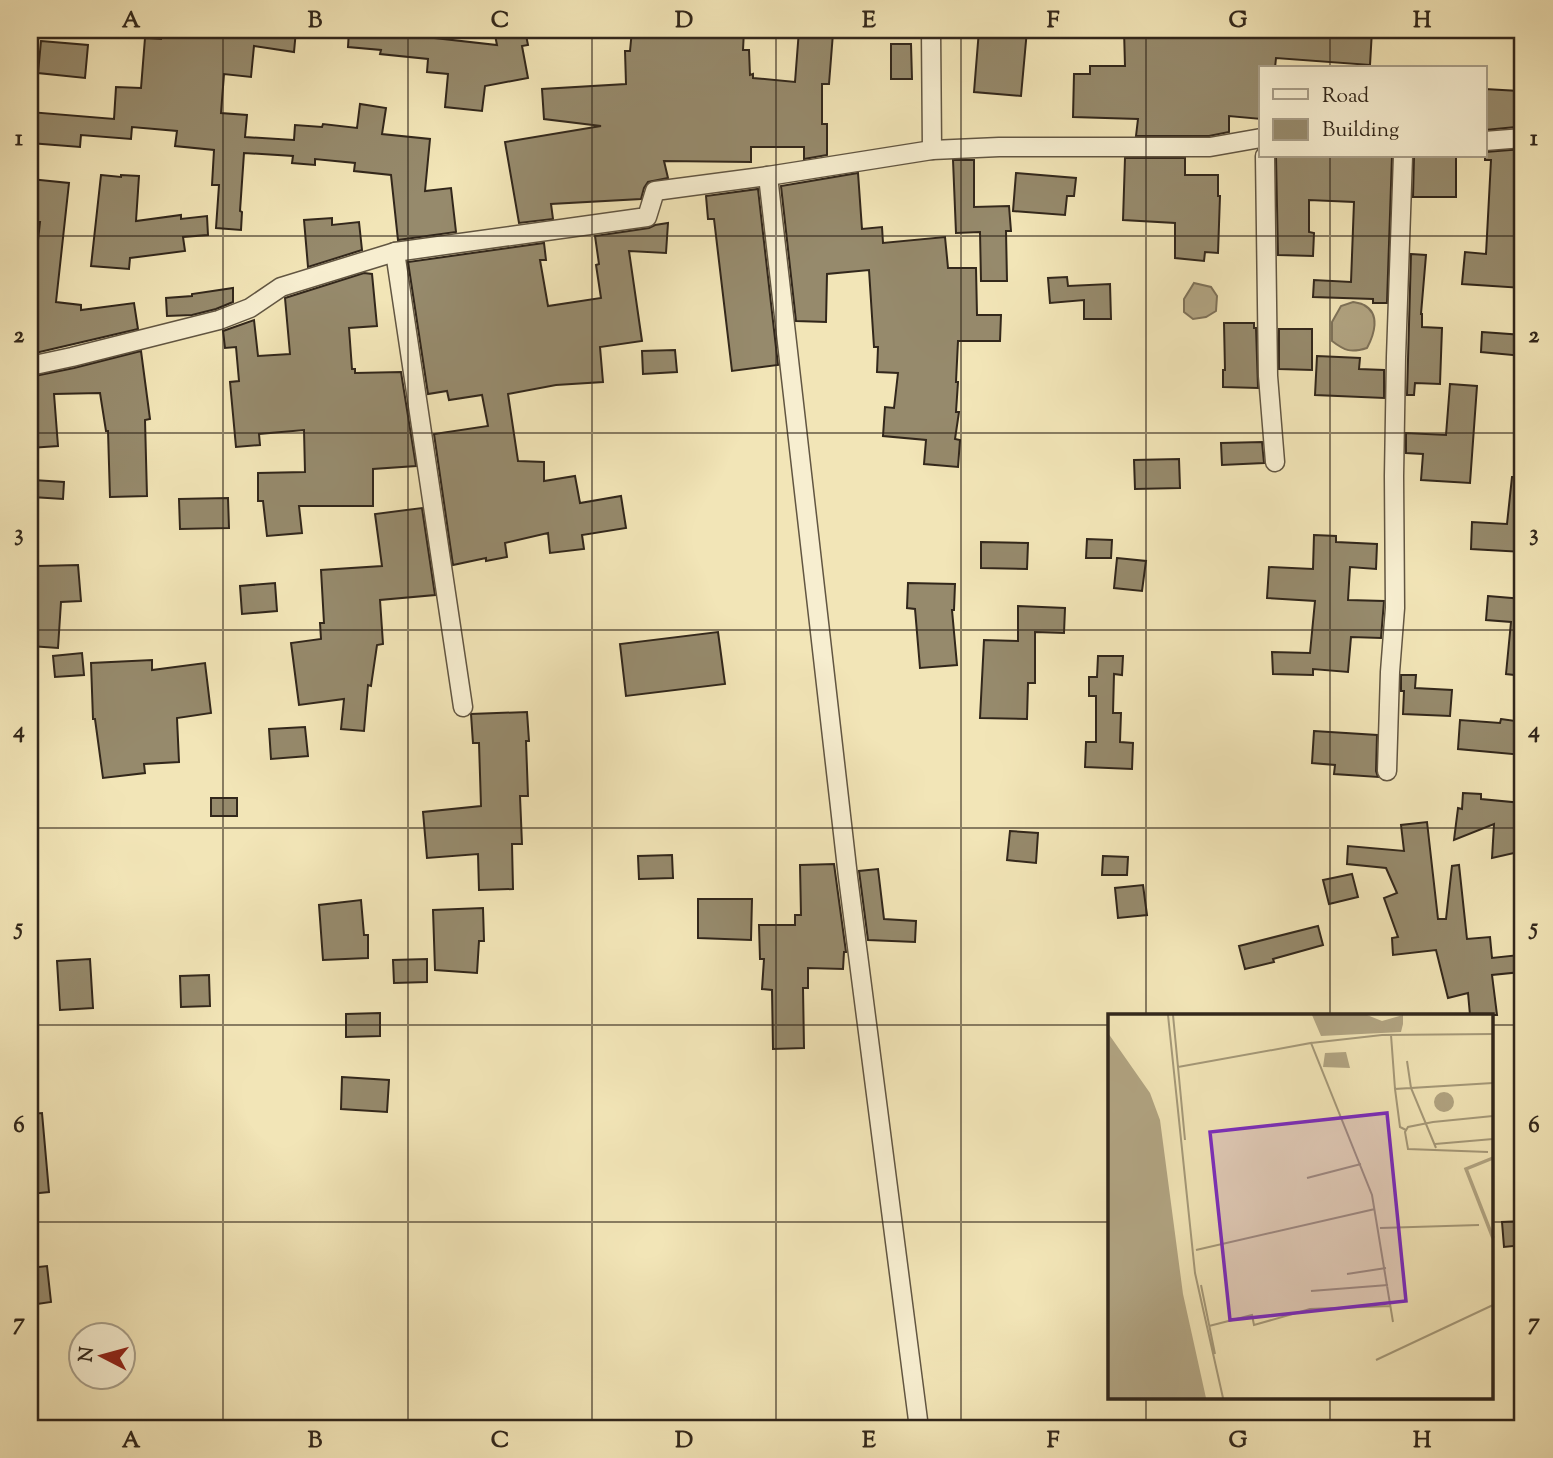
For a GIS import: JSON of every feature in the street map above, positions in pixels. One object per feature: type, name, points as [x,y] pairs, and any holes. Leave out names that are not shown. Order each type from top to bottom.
[{"type":"street","points":[[931,30],[932,150]]},
{"type":"street","points":[[30,366],[219,320],[250,308],[281,288],[395,252],[647,217],[655,191],[932,150],[999,147],[1210,147],[1259,138]]},
{"type":"street","points":[[1486,141],[1523,138]]},
{"type":"street","points":[[1265,158],[1268,376],[1275,462]]},
{"type":"street","points":[[1387,771],[1395,608],[1396,370],[1403,158]]},
{"type":"street","points":[[768,176],[848,877],[919,1428]]},
{"type":"street","points":[[395,252],[463,706]]},
{"type":"shaded area","points":[[1194,283],[1211,287],[1217,296],[1216,311],[1206,317],[1193,319],[1184,312],[1184,299]]},
{"type":"shaded area","points":[[1353,302],[1363,304],[1369,309],[1373,314],[1374,325],[1367,348],[1352,351],[1332,341],[1332,322],[1341,306]]},
{"type":"building","points":[[161,30],[296,30],[294,52],[254,46],[251,77],[224,74],[221,113],[247,115],[245,137],[294,140],[295,125],[322,127],[323,124],[357,128],[360,104],[386,108],[382,134],[430,139],[425,191],[451,188],[456,232],[398,240],[391,175],[354,171],[355,163],[315,159],[315,165],[292,163],[293,156],[244,153],[241,230],[216,228],[219,185],[212,185],[214,150],[175,146],[177,131],[132,127],[131,139],[81,135],[80,147],[30,143],[30,112],[114,119],[116,87],[141,88],[145,38],[161,39]]},
{"type":"building","points":[[349,30],[383,33],[383,30],[435,30],[435,38],[497,45],[494,30],[525,30],[528,45],[522,46],[528,78],[485,86],[482,111],[445,107],[448,74],[427,72],[428,59],[380,54],[381,50],[348,47]]},
{"type":"building","points":[[632,30],[744,30],[743,50],[749,50],[750,75],[753,74],[753,78],[795,82],[799,30],[833,33],[829,84],[822,84],[822,124],[827,124],[827,155],[804,159],[804,147],[751,147],[751,162],[664,161],[668,178],[648,182],[641,199],[551,204],[553,219],[519,223],[505,142],[601,126],[544,119],[542,89],[626,84],[625,51],[630,51]]},
{"type":"building","points":[[979,30],[1027,30],[1021,96],[974,92]]},
{"type":"building","points":[[1124,30],[1372,30],[1370,65],[1276,58],[1275,66],[1259,66],[1259,119],[1229,116],[1229,132],[1209,136],[1136,136],[1138,119],[1073,117],[1074,74],[1090,74],[1090,66],[1125,66]]},
{"type":"building","points":[[41,41],[88,45],[85,78],[38,73]]},
{"type":"building","points":[[891,44],[911,44],[912,79],[891,79]]},
{"type":"building","points":[[1486,89],[1519,91],[1516,127],[1486,130]]},
{"type":"building","points":[[1523,149],[1519,249],[1523,249],[1523,288],[1462,284],[1465,252],[1486,254],[1491,160],[1485,160],[1486,152]]},
{"type":"building","points":[[1125,158],[1185,158],[1185,175],[1218,175],[1218,253],[1205,252],[1204,261],[1175,258],[1175,223],[1123,220]]},
{"type":"building","points":[[1276,158],[1392,158],[1387,303],[1373,303],[1373,299],[1313,297],[1314,280],[1351,282],[1354,202],[1309,200],[1309,232],[1314,233],[1313,256],[1278,255]]},
{"type":"building","points":[[1414,158],[1456,158],[1456,197],[1413,197]]},
{"type":"building","points":[[953,160],[974,160],[974,207],[1009,206],[1011,231],[1006,231],[1007,281],[981,281],[980,232],[956,233]]},
{"type":"building","points":[[858,173],[862,229],[882,227],[883,243],[945,237],[948,268],[976,268],[977,315],[1001,315],[1000,341],[958,341],[956,412],[959,412],[955,439],[960,440],[958,467],[924,464],[926,440],[883,436],[885,407],[894,408],[898,373],[877,372],[878,347],[874,347],[869,270],[827,274],[826,322],[796,321],[781,186]]},
{"type":"building","points":[[1016,173],[1076,178],[1074,196],[1067,196],[1065,215],[1013,211]]},
{"type":"building","points":[[101,175],[139,176],[136,221],[181,215],[181,219],[207,216],[208,235],[183,237],[185,251],[130,258],[129,269],[91,266]]},
{"type":"building","points":[[30,179],[69,183],[56,302],[81,305],[81,310],[134,303],[138,329],[31,354],[30,259],[36,258],[40,222],[30,222]]},
{"type":"building","points":[[758,189],[778,365],[732,371],[714,219],[708,219],[706,196]]},
{"type":"building","points":[[332,218],[332,225],[359,222],[362,250],[308,267],[304,220]]},
{"type":"building","points":[[668,223],[666,253],[629,251],[642,341],[600,347],[603,382],[556,385],[508,394],[518,461],[544,462],[544,481],[575,476],[580,503],[621,496],[626,528],[582,535],[584,549],[550,553],[548,533],[505,543],[507,557],[453,565],[434,434],[488,426],[482,395],[449,400],[447,391],[428,394],[408,262],[544,243],[546,260],[540,260],[548,306],[601,298],[595,236]]},
{"type":"building","points":[[1411,254],[1426,255],[1422,327],[1442,328],[1440,384],[1415,383],[1414,395],[1407,395]]},
{"type":"building","points":[[364,273],[372,274],[377,326],[349,328],[352,369],[355,369],[355,373],[401,372],[416,466],[373,469],[373,506],[299,506],[302,533],[267,536],[263,501],[258,501],[258,473],[305,472],[304,430],[259,434],[260,445],[236,447],[230,382],[239,381],[236,347],[225,348],[223,331],[254,320],[258,356],[290,354],[285,298]]},
{"type":"building","points":[[1067,277],[1068,286],[1110,284],[1111,319],[1084,319],[1084,300],[1050,303],[1048,278]]},
{"type":"building","points":[[233,288],[233,302],[192,315],[167,316],[166,298]]},
{"type":"building","points":[[1224,323],[1254,323],[1258,388],[1223,387]]},
{"type":"building","points":[[1279,329],[1312,329],[1312,370],[1279,369]]},
{"type":"building","points":[[1482,332],[1523,335],[1523,356],[1481,352]]},
{"type":"building","points":[[675,350],[677,372],[643,374],[642,351]]},
{"type":"building","points":[[141,351],[150,419],[145,420],[147,496],[110,497],[108,431],[100,393],[54,394],[58,446],[30,448],[30,377]]},
{"type":"building","points":[[1317,356],[1360,358],[1359,369],[1384,370],[1384,398],[1315,395]]},
{"type":"building","points":[[1450,384],[1477,386],[1470,483],[1421,480],[1423,454],[1406,453],[1406,433],[1446,435]]},
{"type":"building","points":[[1262,442],[1264,463],[1222,465],[1221,443]]},
{"type":"building","points":[[1179,459],[1180,488],[1135,489],[1134,460]]},
{"type":"building","points":[[1512,477],[1523,477],[1523,552],[1471,549],[1472,522],[1507,524]]},
{"type":"building","points":[[33,480],[64,482],[63,499],[32,497]]},
{"type":"building","points":[[228,498],[229,528],[180,529],[179,499]]},
{"type":"building","points":[[422,508],[435,595],[380,600],[383,644],[377,645],[371,686],[368,685],[364,731],[341,729],[344,699],[299,705],[291,643],[321,639],[320,623],[324,623],[321,570],[382,566],[375,514]]},
{"type":"building","points":[[1314,535],[1336,536],[1336,542],[1377,544],[1376,569],[1350,567],[1348,600],[1384,601],[1381,638],[1351,637],[1348,672],[1313,669],[1313,675],[1273,674],[1272,652],[1310,653],[1315,601],[1267,598],[1269,567],[1313,569]]},
{"type":"building","points":[[1087,539],[1112,540],[1111,558],[1086,558]]},
{"type":"building","points":[[981,542],[1028,543],[1027,569],[981,568]]},
{"type":"building","points":[[1117,558],[1146,561],[1142,591],[1114,588]]},
{"type":"building","points":[[78,565],[81,601],[61,602],[58,648],[30,646],[30,586],[38,586],[37,566]]},
{"type":"building","points":[[275,583],[277,611],[242,614],[240,586]]},
{"type":"building","points":[[908,583],[955,584],[952,610],[957,665],[920,668],[915,609],[907,608]]},
{"type":"building","points":[[1488,596],[1523,599],[1523,676],[1506,674],[1511,622],[1486,620]]},
{"type":"building","points":[[1018,606],[1065,608],[1064,633],[1035,632],[1035,683],[1028,683],[1027,719],[980,718],[984,640],[1018,641]]},
{"type":"building","points":[[718,632],[725,684],[626,696],[620,644]]},
{"type":"building","points":[[82,653],[84,675],[55,677],[53,656]]},
{"type":"building","points":[[1098,656],[1123,656],[1122,675],[1114,674],[1113,713],[1121,713],[1120,742],[1133,743],[1132,769],[1085,767],[1086,742],[1096,742],[1096,696],[1089,696],[1089,677],[1097,677]]},
{"type":"building","points":[[152,660],[152,670],[205,663],[211,713],[177,718],[179,762],[144,764],[145,773],[103,778],[93,719],[91,663]]},
{"type":"building","points":[[1401,675],[1416,675],[1415,688],[1452,690],[1450,716],[1403,714],[1404,691],[1401,691]]},
{"type":"building","points":[[527,712],[528,796],[520,796],[522,844],[512,844],[513,889],[479,890],[478,854],[427,858],[423,812],[481,806],[479,743],[473,743],[471,714]]},
{"type":"building","points":[[1501,719],[1523,722],[1523,755],[1458,749],[1460,720],[1500,723]]},
{"type":"building","points":[[305,727],[308,756],[271,759],[269,729]]},
{"type":"building","points":[[1314,731],[1377,735],[1378,777],[1334,774],[1335,765],[1312,763]]},
{"type":"building","points":[[1463,793],[1481,794],[1481,799],[1522,803],[1523,851],[1492,858],[1494,824],[1454,840]]},
{"type":"building","points":[[211,798],[237,798],[237,816],[211,816]]},
{"type":"building","points":[[1427,822],[1438,919],[1446,919],[1452,866],[1459,865],[1467,939],[1490,937],[1492,958],[1519,955],[1521,972],[1492,975],[1497,1015],[1470,1014],[1468,993],[1448,998],[1436,950],[1393,955],[1392,938],[1398,937],[1384,898],[1397,893],[1386,868],[1347,864],[1348,846],[1404,851],[1401,825]]},
{"type":"building","points":[[1010,831],[1038,833],[1036,863],[1007,860]]},
{"type":"building","points":[[672,855],[673,878],[639,879],[638,856]]},
{"type":"building","points":[[1103,856],[1128,857],[1127,875],[1102,875]]},
{"type":"building","points":[[834,864],[846,952],[843,969],[808,968],[808,988],[803,988],[804,1048],[773,1049],[772,990],[762,989],[764,959],[760,959],[759,925],[795,925],[795,915],[801,915],[800,865]]},
{"type":"building","points":[[878,869],[884,919],[916,921],[915,942],[868,940],[859,871]]},
{"type":"building","points":[[1352,874],[1358,897],[1329,904],[1323,880]]},
{"type":"building","points":[[1143,885],[1147,915],[1118,918],[1115,888]]},
{"type":"building","points":[[698,899],[752,899],[751,940],[698,938]]},
{"type":"building","points":[[361,900],[364,935],[368,935],[368,958],[323,960],[319,905]]},
{"type":"building","points":[[483,908],[484,941],[479,941],[477,973],[435,970],[433,910]]},
{"type":"building","points":[[1318,926],[1323,945],[1245,969],[1239,946]]},
{"type":"building","points":[[90,959],[93,1008],[60,1010],[57,961]]},
{"type":"building","points":[[427,959],[427,982],[394,983],[393,960]]},
{"type":"building","points":[[209,975],[210,1006],[181,1007],[180,976]]},
{"type":"building","points":[[380,1013],[380,1036],[346,1037],[346,1014]]},
{"type":"building","points":[[342,1077],[389,1080],[387,1112],[341,1109]]},
{"type":"building","points":[[42,1113],[49,1192],[30,1194],[30,1114]]},
{"type":"building","points":[[1523,1221],[1523,1245],[1504,1247],[1502,1222]]},
{"type":"building","points":[[47,1266],[51,1302],[30,1305],[30,1268]]}]
